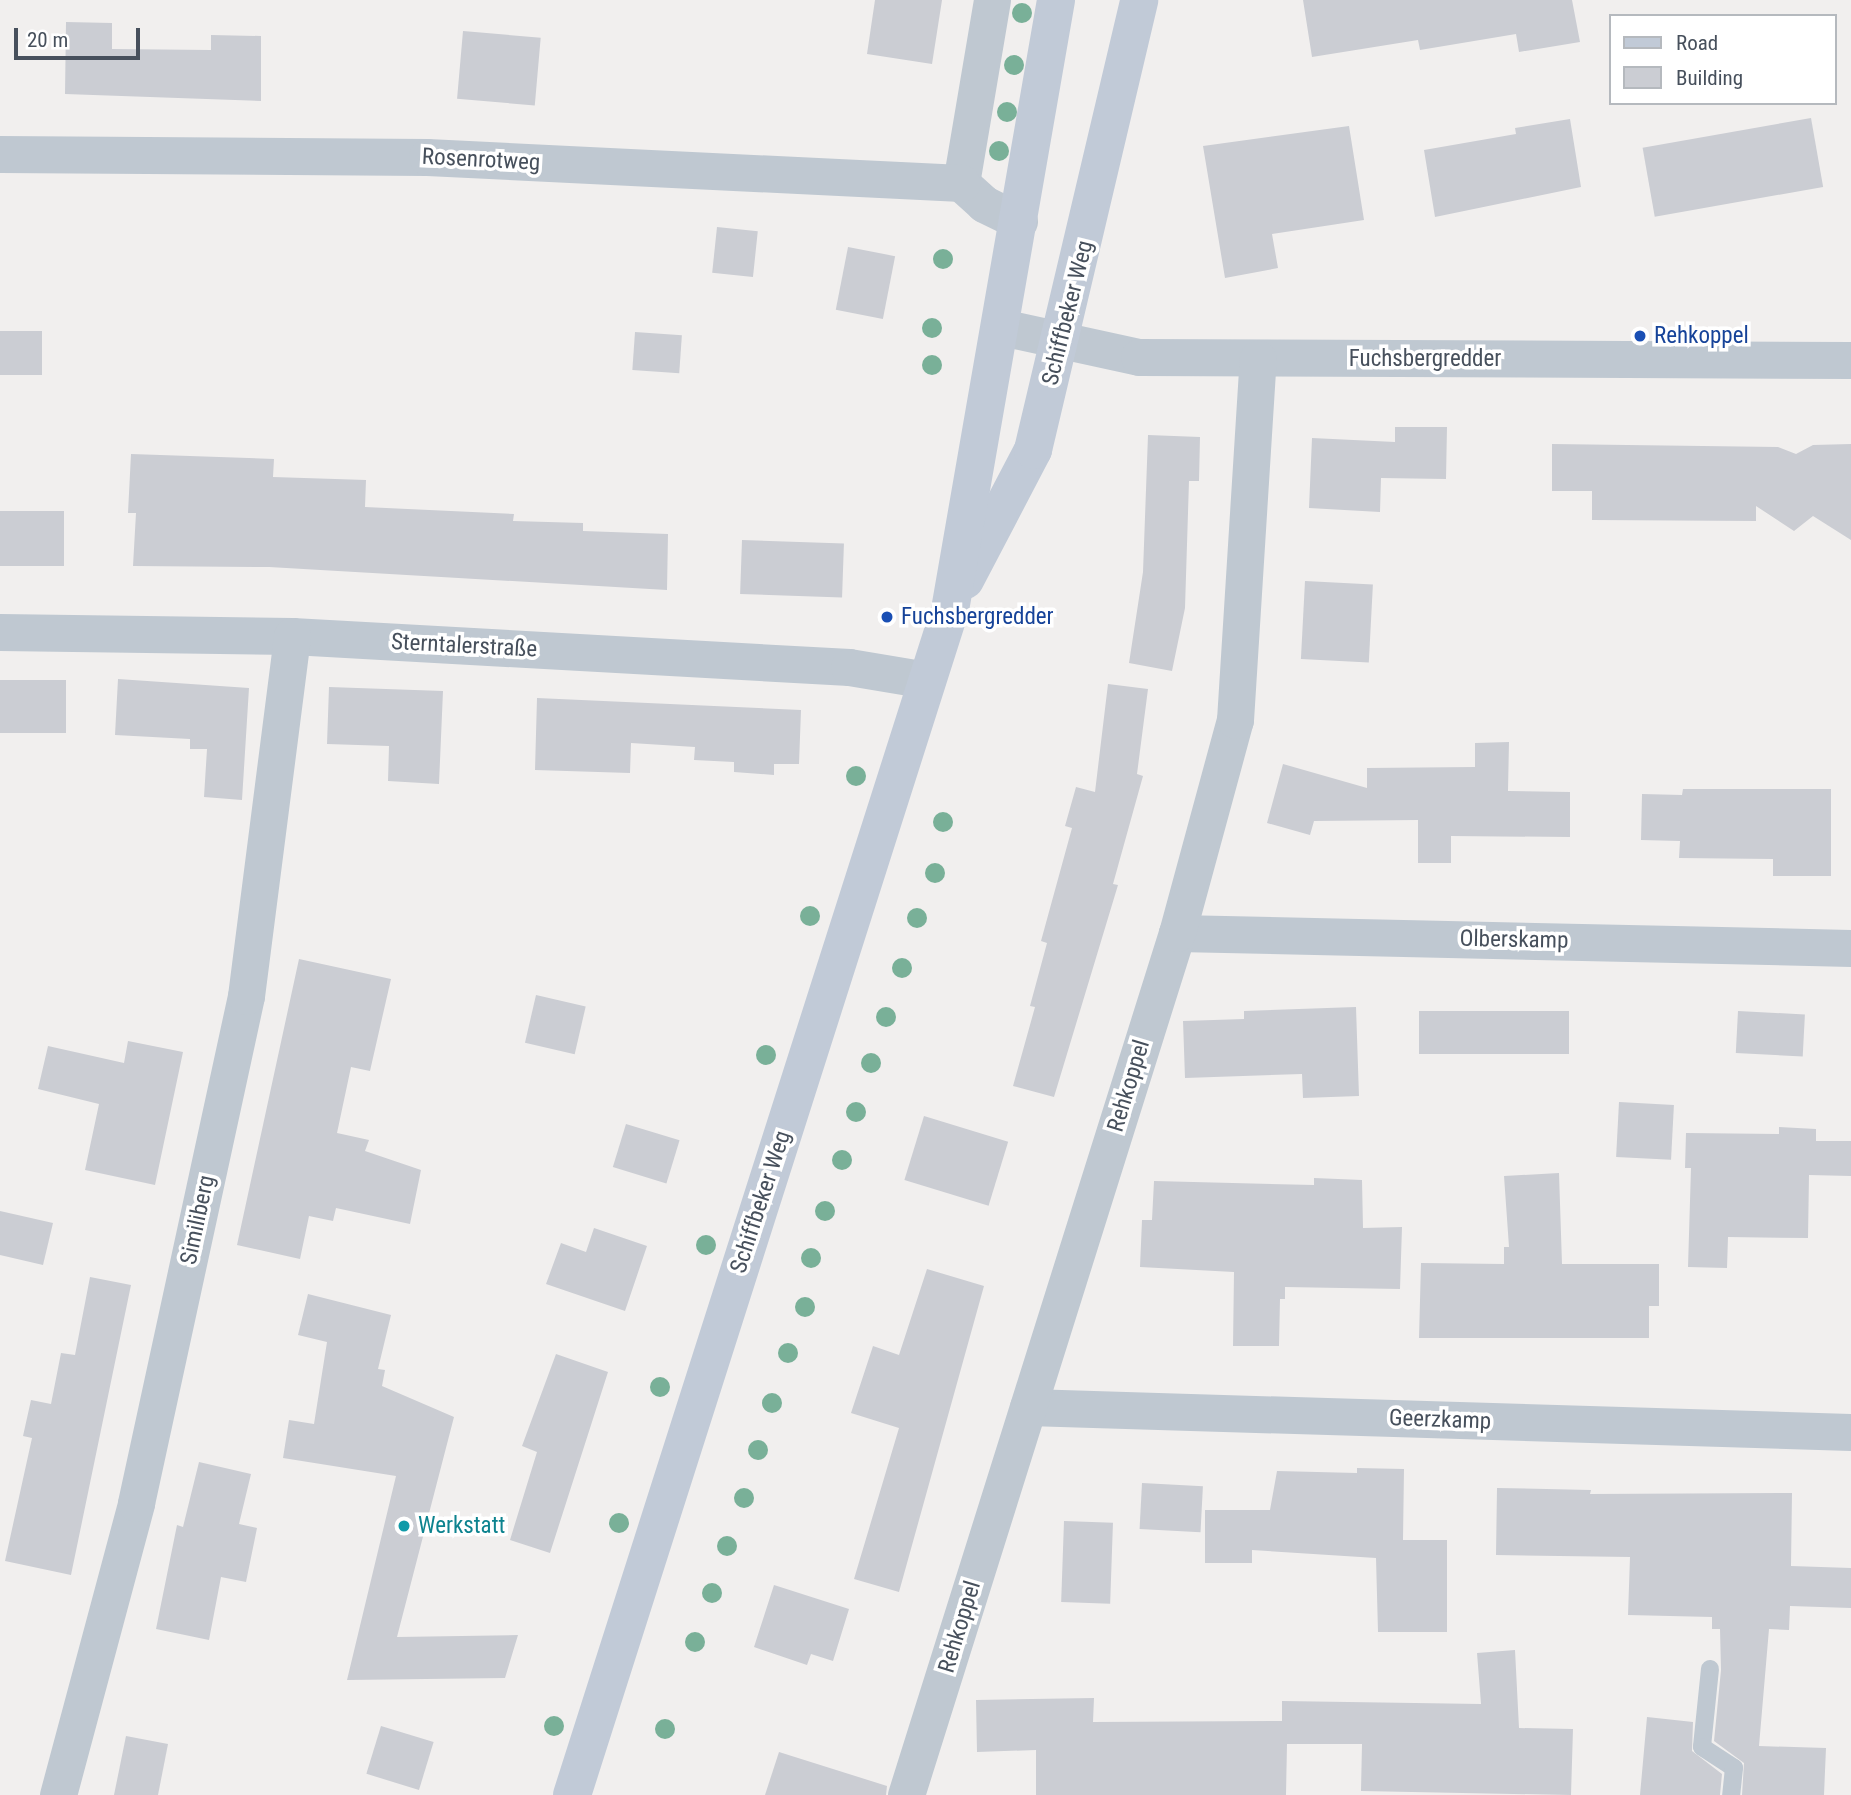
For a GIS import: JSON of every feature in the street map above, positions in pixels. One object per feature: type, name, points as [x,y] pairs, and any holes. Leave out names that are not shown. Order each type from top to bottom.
[{"type":"main road","name":"Schiffbeker Weg","points":[[572,1795],[950,610],[1056,0]]},
{"type":"main road","name":"Schiffbeker Weg","points":[[950,610],[1034,450],[1062,340],[1139,0]]},
{"type":"street","points":[[992,0],[961,183],[984,204],[1019,221]]},
{"type":"street","name":"Rosenrotweg","points":[[0,154],[427,157],[961,183]]},
{"type":"street","name":"Fuchsbergredder","points":[[1001,327],[1139,357],[1851,360]]},
{"type":"street","name":"Rehkoppel","points":[[906,1795],[1177,933],[1235,720],[1258,359]]},
{"type":"street","name":"Sterntalerstraße","points":[[0,632],[292,636],[849,667],[928,681]]},
{"type":"street","name":"Similiberg","points":[[58,1795],[136,1503],[246,996],[292,636]]},
{"type":"street","name":"Olberskamp","points":[[1177,933],[1851,948]]},
{"type":"street","name":"Geerzkamp","points":[[1028,1407],[1851,1432]]},
{"type":"lane","points":[[1710,1669],[1702,1748],[1734,1768],[1731,1795]]},
{"type":"building","points":[[875,0],[942,0],[932,64],[867,54]]},
{"type":"building","points":[[1303,0],[1572,0],[1580,42],[1519,52],[1516,34],[1420,50],[1418,40],[1312,57]]},
{"type":"building","points":[[66,22],[112,23],[112,49],[211,50],[211,35],[261,36],[261,101],[65,94]]},
{"type":"building","points":[[463,31],[541,38],[535,106],[457,99]]},
{"type":"building","points":[[1811,118],[1823,187],[1655,217],[1643,148]]},
{"type":"building","points":[[1570,119],[1581,187],[1435,217],[1424,150],[1516,134],[1515,128]]},
{"type":"building","points":[[1349,126],[1364,220],[1272,234],[1278,268],[1225,278],[1203,146]]},
{"type":"building","points":[[717,227],[758,231],[753,277],[712,273]]},
{"type":"building","points":[[848,247],[895,256],[883,319],[836,310]]},
{"type":"building","points":[[0,331],[42,331],[42,375],[0,375]]},
{"type":"building","points":[[635,332],[682,335],[679,373],[632,370]]},
{"type":"building","points":[[1395,427],[1447,427],[1446,479],[1381,478],[1380,512],[1309,508],[1312,438],[1395,442]]},
{"type":"building","points":[[1148,435],[1200,437],[1199,481],[1189,481],[1185,608],[1172,671],[1129,663],[1143,572]]},
{"type":"building","points":[[1552,444],[1778,447],[1796,454],[1813,445],[1851,444],[1851,540],[1813,516],[1794,531],[1756,506],[1756,521],[1592,520],[1592,491],[1552,491]]},
{"type":"building","points":[[131,454],[274,459],[273,477],[366,480],[365,507],[514,514],[513,521],[583,523],[583,531],[668,534],[667,590],[269,567],[133,566],[136,513],[128,513]]},
{"type":"building","points":[[0,511],[64,511],[64,566],[0,566]]},
{"type":"building","points":[[742,540],[844,544],[842,598],[740,594]]},
{"type":"building","points":[[1305,581],[1373,585],[1369,662],[1301,659]]},
{"type":"building","points":[[118,679],[249,688],[242,800],[204,797],[207,749],[190,749],[190,739],[115,735]]},
{"type":"building","points":[[0,680],[66,680],[66,733],[0,733]]},
{"type":"building","points":[[1108,684],[1148,689],[1137,774],[1143,776],[1113,884],[1118,885],[1054,1097],[1013,1086],[1035,1007],[1030,1006],[1047,943],[1041,941],[1072,828],[1065,826],[1076,787],[1095,792]]},
{"type":"building","points":[[329,687],[443,691],[439,784],[388,781],[389,746],[327,744]]},
{"type":"building","points":[[537,698],[801,710],[799,764],[774,764],[774,775],[734,772],[734,762],[694,760],[695,747],[631,743],[630,773],[535,770]]},
{"type":"building","points":[[1509,742],[1508,791],[1570,792],[1570,837],[1451,836],[1451,863],[1418,863],[1418,820],[1314,821],[1310,835],[1267,823],[1283,764],[1367,788],[1367,768],[1475,767],[1475,743]]},
{"type":"building","points":[[1683,789],[1831,789],[1831,876],[1773,876],[1773,859],[1679,858],[1680,841],[1641,840],[1642,794],[1682,795]]},
{"type":"building","points":[[299,959],[391,979],[370,1071],[351,1067],[337,1133],[369,1140],[365,1151],[421,1170],[410,1224],[336,1208],[333,1221],[309,1216],[300,1259],[237,1245]]},
{"type":"building","points":[[536,995],[586,1006],[575,1054],[525,1043]]},
{"type":"building","points":[[1356,1007],[1359,1096],[1303,1098],[1302,1074],[1185,1078],[1183,1021],[1244,1019],[1244,1011]]},
{"type":"building","points":[[1419,1011],[1569,1011],[1569,1054],[1419,1054]]},
{"type":"building","points":[[1738,1011],[1805,1015],[1803,1056],[1736,1053]]},
{"type":"building","points":[[128,1041],[183,1052],[155,1185],[85,1170],[99,1104],[38,1089],[48,1046],[124,1063]]},
{"type":"building","points":[[1619,1102],[1674,1105],[1671,1160],[1616,1157]]},
{"type":"building","points":[[924,1116],[1008,1142],[989,1206],[904,1180]]},
{"type":"building","points":[[626,1124],[680,1140],[666,1183],[613,1167]]},
{"type":"building","points":[[1779,1127],[1816,1129],[1816,1141],[1851,1141],[1851,1176],[1809,1175],[1808,1238],[1728,1237],[1727,1268],[1688,1267],[1691,1168],[1685,1168],[1686,1133],[1779,1134]]},
{"type":"building","points":[[1559,1173],[1562,1264],[1659,1264],[1659,1306],[1649,1306],[1649,1338],[1419,1338],[1421,1263],[1504,1264],[1504,1247],[1509,1247],[1504,1176]]},
{"type":"building","points":[[1314,1178],[1362,1180],[1363,1228],[1402,1227],[1400,1289],[1285,1287],[1285,1299],[1280,1299],[1279,1346],[1233,1346],[1234,1272],[1140,1267],[1142,1220],[1152,1220],[1154,1181],[1314,1185]]},
{"type":"building","points":[[0,1211],[53,1223],[43,1265],[0,1255]]},
{"type":"building","points":[[594,1228],[647,1246],[625,1311],[546,1284],[561,1243],[586,1252]]},
{"type":"building","points":[[927,1269],[984,1286],[899,1592],[854,1579],[899,1428],[851,1413],[873,1346],[899,1355]]},
{"type":"building","points":[[90,1277],[131,1285],[71,1575],[5,1561],[32,1438],[23,1436],[31,1400],[51,1404],[61,1353],[75,1355]]},
{"type":"building","points":[[308,1294],[391,1315],[378,1369],[385,1370],[382,1386],[454,1417],[397,1637],[518,1635],[505,1678],[347,1680],[396,1476],[283,1458],[289,1420],[314,1424],[327,1342],[298,1335]]},
{"type":"building","points":[[556,1354],[608,1372],[550,1553],[510,1540],[537,1452],[522,1446]]},
{"type":"building","points":[[199,1462],[251,1474],[239,1524],[257,1528],[246,1582],[221,1577],[209,1640],[156,1629],[177,1525],[183,1527]]},
{"type":"building","points":[[1357,1468],[1404,1469],[1403,1540],[1447,1540],[1447,1632],[1378,1632],[1376,1558],[1252,1550],[1252,1563],[1205,1563],[1205,1510],[1270,1510],[1277,1471],[1357,1473]]},
{"type":"building","points":[[1142,1483],[1203,1486],[1201,1532],[1140,1529]]},
{"type":"building","points":[[1497,1488],[1591,1490],[1590,1494],[1792,1493],[1791,1566],[1851,1568],[1851,1608],[1790,1606],[1789,1630],[1769,1629],[1759,1746],[1826,1748],[1824,1795],[1742,1795],[1744,1763],[1714,1741],[1721,1670],[1720,1629],[1712,1629],[1712,1617],[1628,1615],[1630,1557],[1496,1555]]},
{"type":"building","points":[[1064,1521],[1113,1523],[1110,1604],[1061,1602]]},
{"type":"building","points":[[774,1585],[849,1609],[833,1661],[811,1654],[807,1665],[754,1647]]},
{"type":"building","points":[[1515,1650],[1519,1728],[1573,1729],[1571,1795],[1361,1791],[1362,1744],[1287,1744],[1286,1795],[1036,1795],[1036,1750],[977,1752],[976,1700],[1094,1698],[1093,1722],[1282,1721],[1282,1701],[1481,1704],[1477,1653]]},
{"type":"building","points":[[1647,1717],[1693,1722],[1692,1751],[1722,1774],[1720,1795],[1640,1795]]},
{"type":"building","points":[[381,1726],[434,1742],[419,1790],[366,1774]]},
{"type":"building","points":[[126,1736],[168,1744],[158,1795],[114,1795]]},
{"type":"building","points":[[779,1752],[887,1786],[886,1795],[765,1795]]},
{"type":"place","name":"Rehkoppel","points":[[1640,336]]},
{"type":"place","name":"Fuchsbergredder","points":[[887,617]]},
{"type":"place","name":"Werkstatt","points":[[404,1526]]}]
